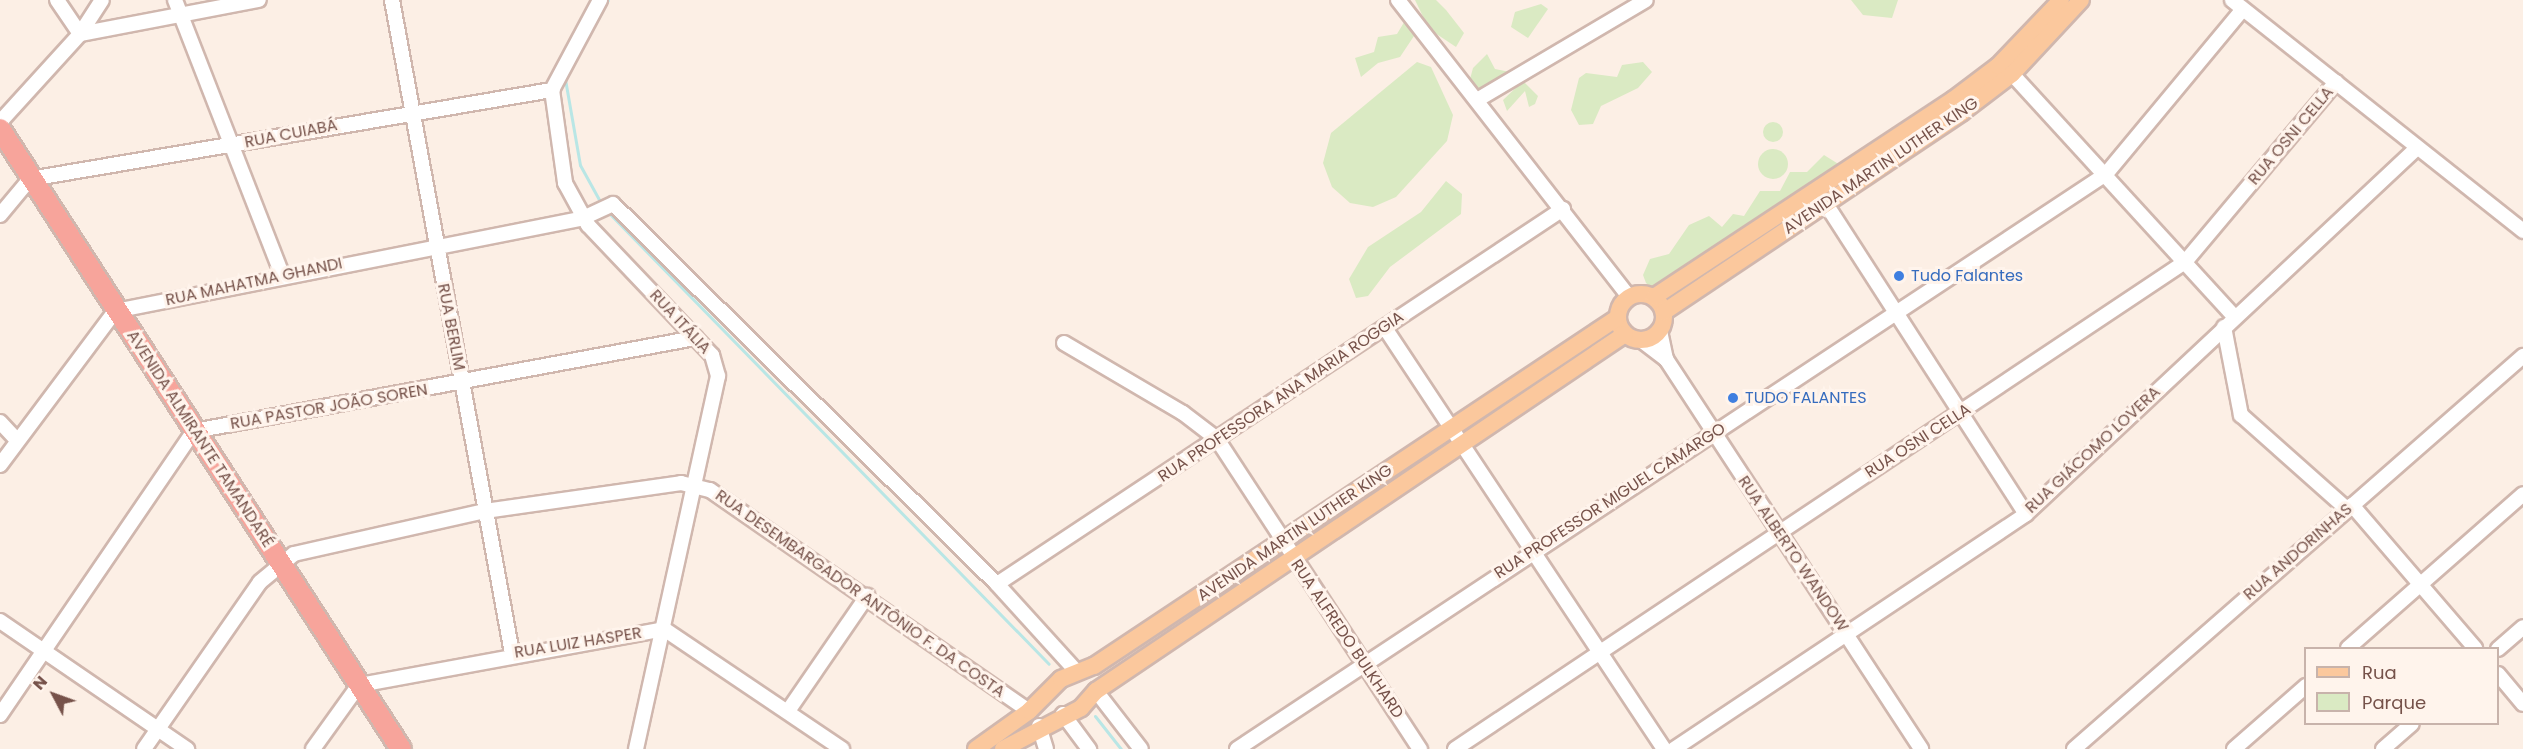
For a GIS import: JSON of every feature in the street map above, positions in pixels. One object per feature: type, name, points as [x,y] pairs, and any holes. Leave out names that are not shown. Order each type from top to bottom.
[{"type":"highway","name":"AVENIDA ALMIRANTE TAMANDARÉ","points":[[0,129],[30,180],[401,749]]},
{"type":"main road","name":"AVENIDA MARTIN LUTHER KING","points":[[1664,312],[1826,204],[1957,106],[2061,0]]},
{"type":"main road","name":"AVENIDA MARTIN LUTHER KING","points":[[1654,297],[1957,106],[2012,74],[2079,1]]},
{"type":"main road","points":[[1629,297],[1654,297],[1664,312],[1660,331],[1642,341],[1625,334],[1617,318],[1629,297]]},
{"type":"main road","name":"AVENIDA MARTIN LUTHER KING","points":[[1002,749],[1039,726],[1081,708],[1096,691],[1187,628],[1287,550],[1456,436],[1617,318]]},
{"type":"main road","name":"AVENIDA MARTIN LUTHER KING","points":[[1456,436],[1625,334]]},
{"type":"main road","name":"AVENIDA MARTIN LUTHER KING","points":[[984,747],[1029,711],[1050,692],[1061,678],[1077,672],[1287,550]]},
{"type":"main road","points":[[1177,612],[1187,628]]},
{"type":"main road","points":[[1077,672],[1096,691]]},
{"type":"main road","points":[[1050,692],[1064,714]]},
{"type":"street","points":[[57,0],[80,34]]},
{"type":"street","points":[[0,122],[80,34],[102,0]]},
{"type":"street","points":[[176,0],[282,275]]},
{"type":"street","points":[[80,34],[259,0]]},
{"type":"street","name":"RUA BERLIM","points":[[392,0],[435,247],[512,653]]},
{"type":"street","points":[[552,90],[600,0]]},
{"type":"street","points":[[1398,0],[1563,209],[1629,297]]},
{"type":"street","points":[[2232,0],[2523,231]]},
{"type":"street","points":[[1477,100],[1643,1]]},
{"type":"street","name":"RUA PROFESSOR MIGUEL CAMARGO","points":[[1237,749],[1365,662],[2106,174],[2243,9]]},
{"type":"street","points":[[2012,74],[2235,317]]},
{"type":"street","name":"RUA OSNI CELLA","points":[[1455,749],[1601,655],[1778,531],[1962,413],[2185,262],[2336,82]]},
{"type":"street","name":"RUA CUIABÁ","points":[[30,180],[233,145],[412,110],[552,90]]},
{"type":"street","name":"RUA ITÁLIA","points":[[552,90],[566,183],[595,213],[695,338],[712,355],[718,376],[697,484],[636,749]]},
{"type":"street","name":"RUA GIÁCOMO LOVERA","points":[[1674,749],[1845,632],[2026,514],[2417,148]]},
{"type":"street","points":[[0,215],[30,180]]},
{"type":"street","points":[[1826,204],[1898,312],[2026,514]]},
{"type":"street","points":[[595,213],[622,208],[997,584],[1077,672]]},
{"type":"street","name":"RUA PROFESSORA ANA MARIA ROGGIA","points":[[997,584],[1563,209]]},
{"type":"street","name":"RUA MAHATMA GHANDI","points":[[115,311],[282,275],[435,247],[595,213]]},
{"type":"street","points":[[0,465],[16,440],[115,311]]},
{"type":"street","points":[[2224,327],[2241,415],[2350,507],[2474,647]]},
{"type":"street","points":[[1385,328],[1664,749]]},
{"type":"street","name":"RUA ALBERTO WANDOW","points":[[1660,331],[1666,359],[1921,749]]},
{"type":"street","name":"RUA PASTOR JOÃO SOREN","points":[[194,431],[695,338]]},
{"type":"street","name":"RUA ALBERTO WANDOW","points":[[1642,341],[1666,359]]},
{"type":"street","name":"RUA ALFREDO BULKHARD","points":[[1064,343],[1183,413],[1217,439],[1287,550],[1365,662],[1419,749]]},
{"type":"street","name":"RUA ANDORINHAS","points":[[2074,749],[2523,356]]},
{"type":"street","points":[[0,422],[16,440]]},
{"type":"street","points":[[0,715],[194,431]]},
{"type":"street","name":"RUA DESEMBARGADOR ANTÔNIO F. DA COSTA","points":[[280,562],[485,511],[697,484],[867,596],[1029,711]]},
{"type":"street","points":[[2349,647],[2523,494]]},
{"type":"street","points":[[144,749],[260,582],[280,562]]},
{"type":"street","points":[[788,711],[867,596]]},
{"type":"street","points":[[0,621],[187,749]]},
{"type":"street","points":[[2499,648],[2523,627]]},
{"type":"street","name":"RUA LUIZ HASPER","points":[[359,685],[512,653],[664,629],[842,749]]},
{"type":"street","points":[[2499,675],[2523,704]]},
{"type":"street","points":[[313,749],[359,685]]},
{"type":"street","points":[[2234,749],[2304,688]]},
{"type":"street","points":[[1096,691],[1141,749]]},
{"type":"street","points":[[1064,714],[1089,749]]},
{"type":"street","points":[[2386,748],[2410,725]]},
{"type":"street","points":[[1039,726],[1046,749]]},
{"type":"green space","points":[[1415,0],[1436,0],[1446,10],[1464,33],[1456,47],[1429,29]]},
{"type":"green space","points":[[1851,0],[1898,0],[1892,18],[1863,15]]},
{"type":"green space","points":[[1541,4],[1548,9],[1528,38],[1511,27],[1515,12]]},
{"type":"green space","points":[[1406,19],[1416,33],[1400,57],[1378,63],[1361,77],[1355,58],[1374,52],[1378,37],[1397,34]]},
{"type":"green space","points":[[1487,54],[1495,69],[1510,72],[1483,100],[1470,79],[1473,68]]},
{"type":"green space","points":[[1417,62],[1431,67],[1453,115],[1447,141],[1396,197],[1373,207],[1350,203],[1332,187],[1323,163],[1331,133]]},
{"type":"green space","points":[[1643,62],[1652,72],[1638,88],[1601,106],[1593,124],[1579,125],[1571,110],[1579,78],[1586,73],[1617,77],[1622,65]]},
{"type":"green space","points":[[1523,81],[1538,96],[1535,104],[1529,107],[1525,91],[1507,111],[1503,100]]},
{"type":"green space","points":[[1773,122],[1780,125],[1783,132],[1780,139],[1773,142],[1766,139],[1763,132],[1766,125]]},
{"type":"green space","points":[[1773,149],[1784,153],[1788,164],[1784,175],[1773,179],[1762,175],[1758,164],[1762,153]]},
{"type":"green space","points":[[1824,155],[1840,165],[1653,289],[1646,283],[1643,275],[1650,259],[1669,254],[1689,225],[1709,216],[1722,227],[1733,214],[1744,216],[1760,191],[1780,191],[1790,172],[1807,172]]},
{"type":"green space","points":[[1446,181],[1462,194],[1461,214],[1390,267],[1368,296],[1356,298],[1349,279],[1368,247],[1421,212]]},
{"type":"waterway","points":[[603,8],[608,0]]},
{"type":"waterway","points":[[565,79],[580,165],[602,205]]},
{"type":"waterway","points":[[608,212],[1049,664]]},
{"type":"waterway","points":[[1095,716],[1121,749]]},
{"type":"place","name":"Tudo Falantes","points":[[1899,276]]},
{"type":"place","name":"TUDO FALANTES","points":[[1733,398]]}]
